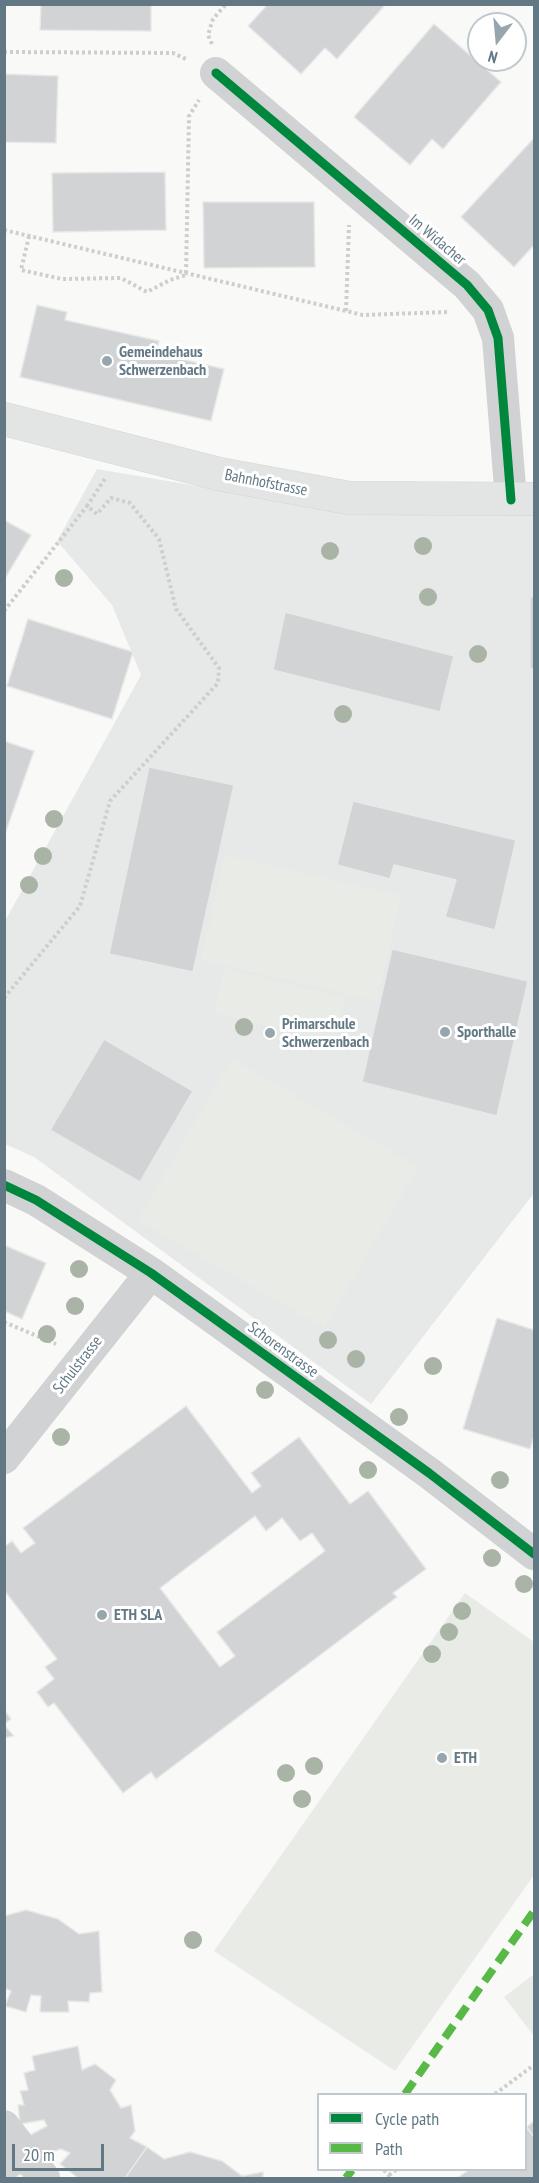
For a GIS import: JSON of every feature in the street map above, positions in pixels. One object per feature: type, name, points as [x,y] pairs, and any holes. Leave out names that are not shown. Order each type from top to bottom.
[{"type":"main road","name":"Bahnhofstrasse","points":[[4,419],[219,474],[349,498],[523,500]]},
{"type":"street","name":"Im Widacher","points":[[216,73],[467,285],[488,310],[498,338],[523,500]]},
{"type":"street","name":"Schorenstrasse","points":[[4,1185],[36,1200],[151,1273],[429,1473],[534,1554]]},
{"type":"street","name":"Schulstrasse","points":[[4,1458],[151,1273]]},
{"type":"street","points":[[4,2126],[44,2178]]},
{"type":"path","points":[[186,275],[189,116],[216,73],[216,55],[208,35],[213,19],[226,4]]},
{"type":"path","points":[[4,52],[173,53],[216,73]]},
{"type":"path","points":[[346,311],[350,186]]},
{"type":"path","points":[[4,230],[186,275],[363,315],[488,310]]},
{"type":"path","points":[[29,236],[21,270],[62,279],[121,279],[147,292],[170,280],[186,275]]},
{"type":"path","points":[[4,610],[87,506],[110,472],[120,448]]},
{"type":"path","points":[[4,998],[80,906],[110,801],[218,683],[219,668],[176,609],[159,539],[130,503],[111,498],[97,514],[87,506]]},
{"type":"path","points":[[4,1322],[85,1356]]},
{"type":"path","points":[[496,2093],[534,2065]]},
{"type":"shaded area","name":"Primarschule Schwerzenbach","points":[[97,469],[338,510],[534,511],[534,1193],[371,1404],[34,1157],[5,1144],[5,921],[141,675],[112,605],[57,541]]},
{"type":"shaded area","points":[[225,855],[401,896],[377,1001],[201,960]]},
{"type":"shaded area","points":[[225,968],[345,998],[335,1041],[214,1013]]},
{"type":"shaded area","points":[[232,1059],[418,1167],[324,1328],[138,1220]]},
{"type":"shaded area","name":"ETH","points":[[465,1593],[534,1642],[534,1875],[395,2071],[214,1951]]},
{"type":"shaded area","points":[[534,1974],[534,2036],[504,1997]]},
{"type":"building","points":[[41,4],[151,4],[151,31],[40,30]]},
{"type":"building","points":[[268,4],[386,4],[337,59],[325,48],[301,74],[248,26]]},
{"type":"building","points":[[434,24],[467,53],[467,72],[489,72],[501,82],[443,149],[432,139],[410,165],[354,117]]},
{"type":"building","points":[[4,74],[58,76],[56,143],[4,142]]},
{"type":"building","points":[[534,138],[534,245],[514,267],[461,217]]},
{"type":"building","points":[[165,172],[166,230],[53,232],[52,173]]},
{"type":"building","points":[[203,202],[314,202],[315,267],[204,268]]},
{"type":"building","name":"Gemeindehaus Schwerzenbach","points":[[37,305],[67,312],[65,320],[159,341],[156,353],[224,369],[211,421],[20,377]]},
{"type":"building","points":[[4,520],[31,535],[4,580]]},
{"type":"building","points":[[530,597],[534,597],[534,669],[530,669]]},
{"type":"building","points":[[285,612],[454,656],[440,712],[273,670]]},
{"type":"building","points":[[28,619],[133,652],[112,719],[7,686]]},
{"type":"building","points":[[4,741],[34,751],[4,837]]},
{"type":"building","points":[[149,767],[234,785],[193,972],[109,954]]},
{"type":"building","points":[[353,801],[516,840],[495,930],[445,917],[456,880],[394,865],[390,879],[337,865]]},
{"type":"building","name":"Sporthalle","points":[[392,949],[528,981],[497,1116],[362,1082]]},
{"type":"building","points":[[104,1039],[193,1091],[140,1182],[50,1130]]},
{"type":"building","points":[[4,1245],[46,1263],[22,1319],[4,1311]]},
{"type":"building","points":[[497,1318],[534,1330],[534,1436],[530,1449],[463,1429]]},
{"type":"building","name":"ETH SLA","points":[[186,1406],[252,1493],[261,1486],[251,1473],[299,1437],[350,1504],[368,1491],[426,1569],[393,1593],[397,1597],[156,1779],[151,1772],[123,1793],[54,1703],[48,1707],[37,1692],[54,1679],[45,1667],[57,1659],[4,1590],[4,1547],[12,1541],[21,1553],[35,1543],[23,1528]],"holes":[[[255,1516],[266,1531],[282,1518],[300,1541],[312,1533],[325,1551],[217,1632],[235,1656],[220,1667],[160,1588]]]},
{"type":"building","points":[[4,1710],[11,1719],[4,1724]]},
{"type":"building","points":[[4,1725],[14,1736],[4,1738]]},
{"type":"building","points":[[26,1910],[58,1919],[79,1934],[99,1931],[102,1992],[90,1993],[89,2002],[68,2001],[69,2012],[40,2012],[41,1996],[31,1995],[26,2012],[5,2006],[11,1991],[4,1988],[4,1916]]},
{"type":"building","points":[[78,2046],[82,2070],[95,2064],[116,2080],[110,2090],[121,2108],[131,2105],[135,2131],[130,2138],[147,2147],[125,2178],[78,2178],[60,2164],[70,2153],[61,2149],[42,2155],[30,2135],[47,2126],[44,2120],[20,2124],[18,2105],[24,2105],[20,2091],[28,2090],[24,2073],[35,2070],[32,2056]]},
{"type":"building","points":[[534,2121],[534,2137],[527,2127]]},
{"type":"building","points":[[527,2128],[534,2137],[534,2178],[457,2178],[468,2171],[527,2171]]},
{"type":"building","points":[[4,2141],[26,2170],[15,2178],[4,2178]]},
{"type":"building","points":[[147,2147],[164,2159],[190,2152],[222,2161],[242,2176],[263,2172],[263,2178],[125,2178]]},
{"type":"marked path","points":[[406,2093],[534,1911]]},
{"type":"marked path","points":[[346,2178],[351,2171]]},
{"type":"cycle path","points":[[216,73],[467,285],[488,310],[498,338],[511,500]]},
{"type":"cycle path","points":[[4,1185],[36,1200],[151,1273],[429,1473],[534,1554]]},
{"type":"place","name":"Gemeindehaus Schwerzenbach","points":[[107,361]]},
{"type":"place","name":"Sporthalle","points":[[445,1032]]},
{"type":"place","name":"Primarschule Schwerzenbach","points":[[270,1033]]},
{"type":"place","name":"ETH SLA","points":[[102,1615]]},
{"type":"place","name":"ETH","points":[[442,1758]]}]
